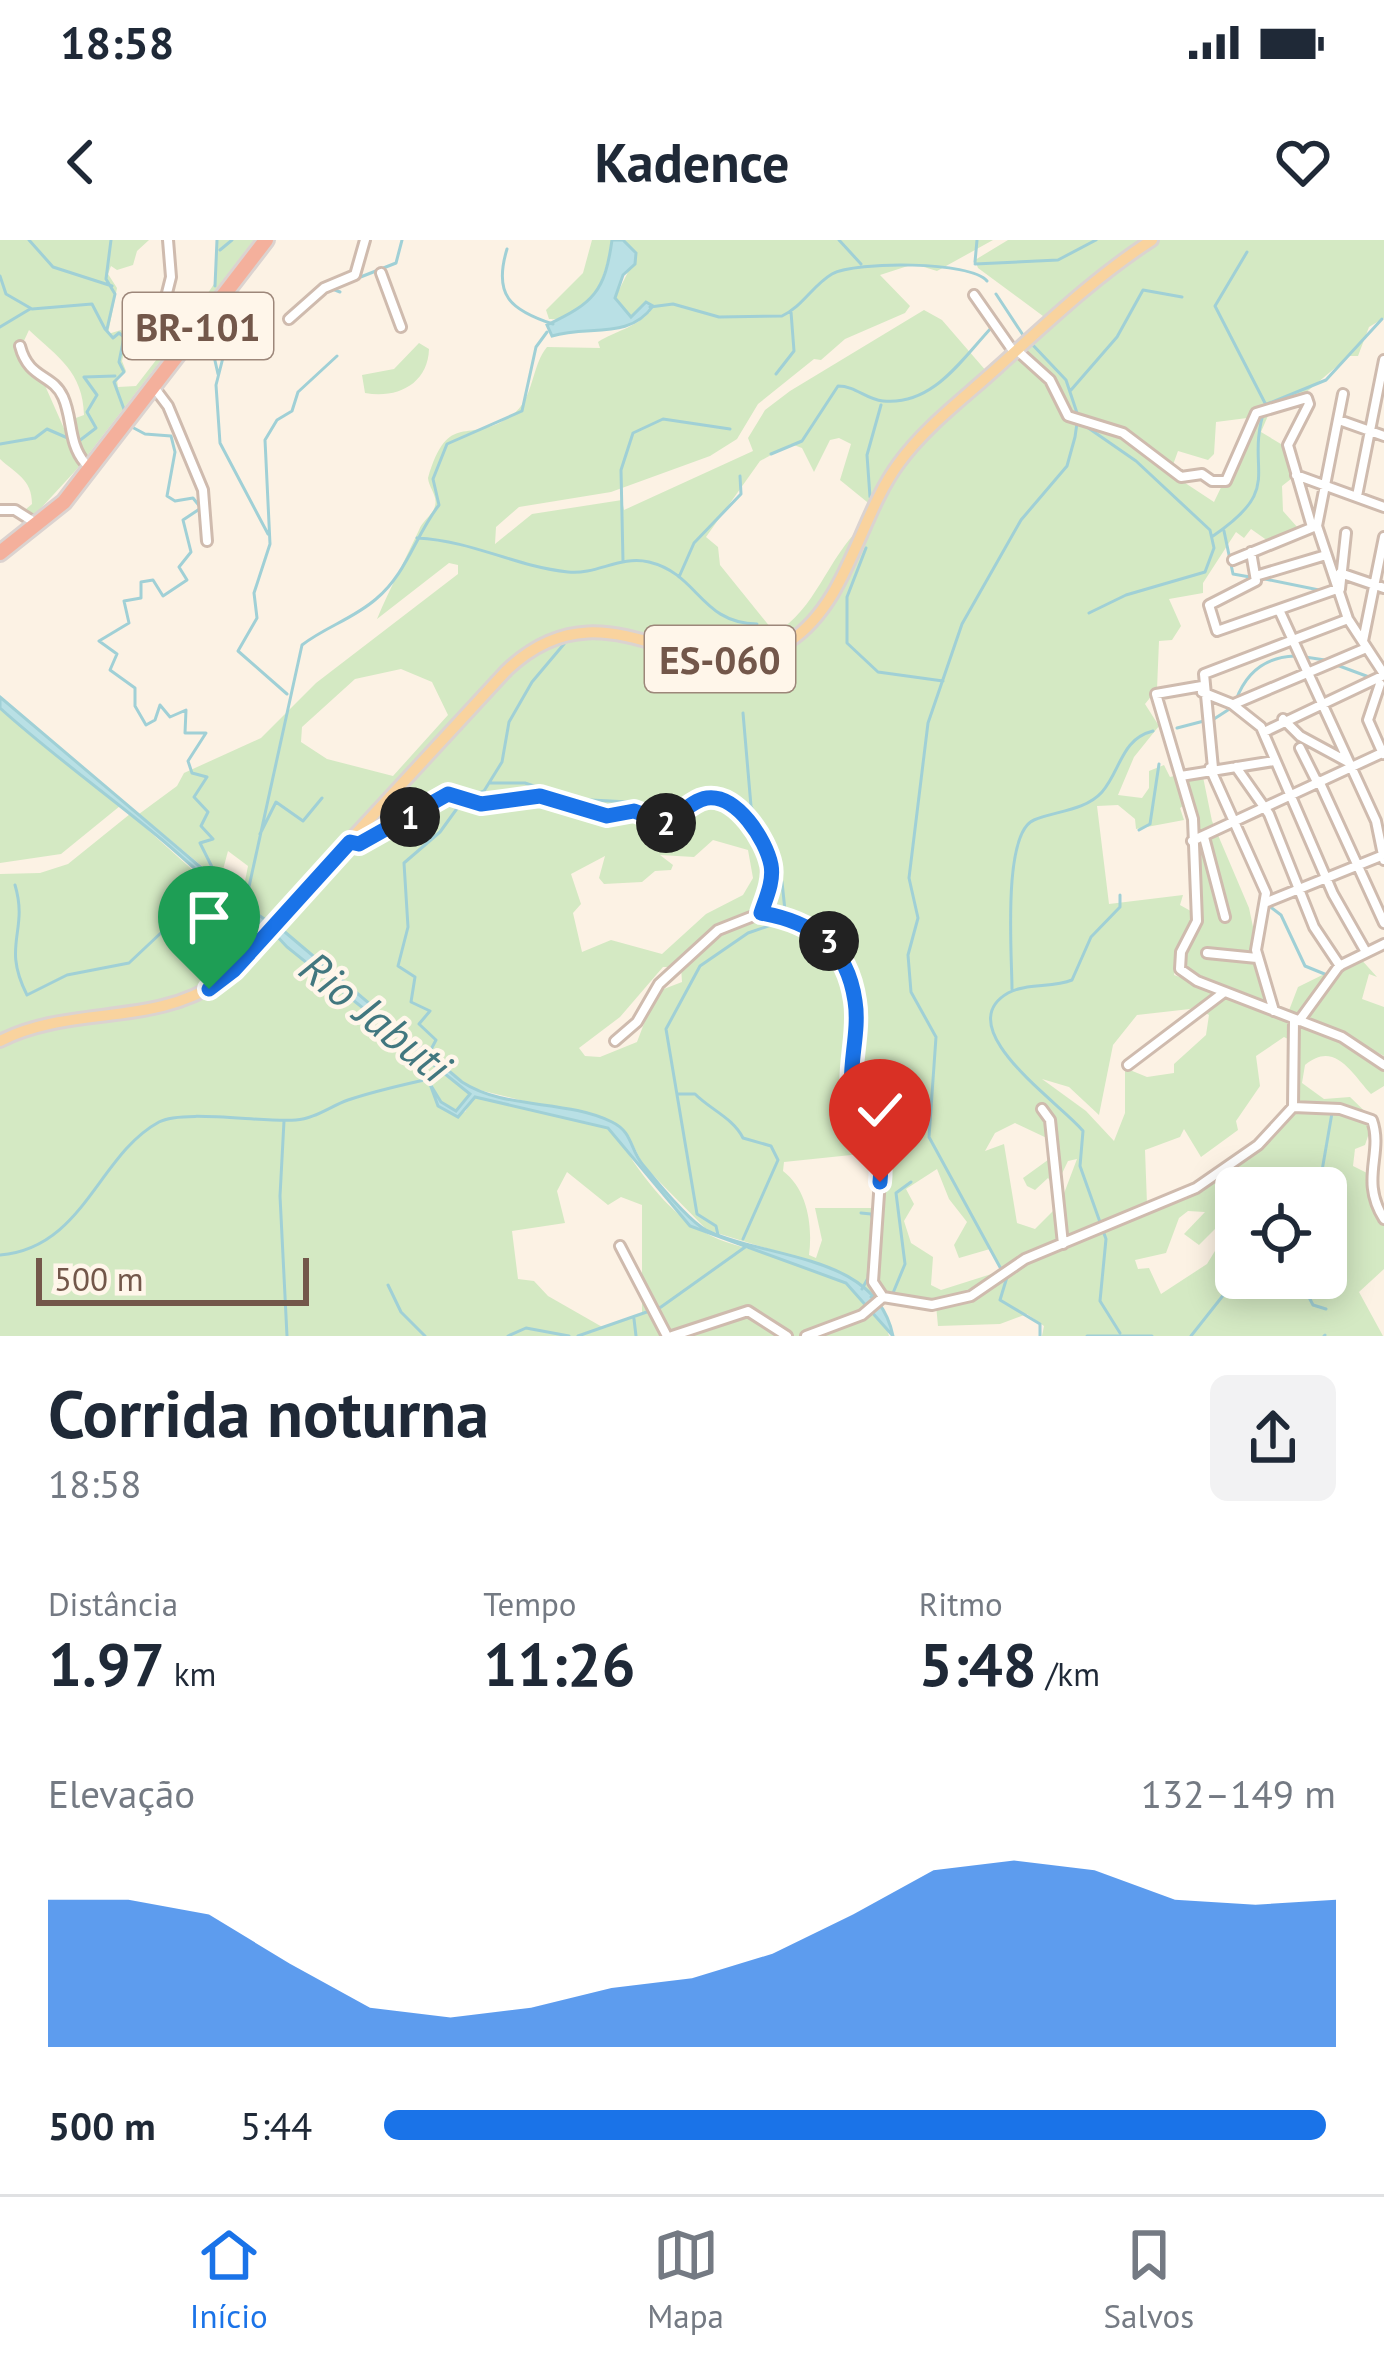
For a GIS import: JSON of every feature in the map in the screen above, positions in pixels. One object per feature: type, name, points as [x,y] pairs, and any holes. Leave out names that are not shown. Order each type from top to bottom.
[{"type":"highway","name":"BR-101","points":[[0,549],[57,510],[168,353],[261,240]]},
{"type":"highway","name":"BR-101","points":[[0,549],[34,521],[152,386],[261,240]]},
{"type":"main road","name":"ES-060","points":[[0,1041],[35,1028],[184,1001],[234,970],[507,670],[548,640],[572,632],[606,631],[700,656],[736,659],[769,652],[793,640],[826,602],[890,475],[923,434],[1101,275],[1152,240]]},
{"type":"street","points":[[168,240],[171,278],[156,338],[168,353]]},
{"type":"street","points":[[290,319],[324,287],[355,274],[364,240]]},
{"type":"street","points":[[381,273],[401,327]]},
{"type":"street","points":[[974,296],[1011,347]]},
{"type":"street","points":[[20,346],[28,369],[62,395],[75,447],[85,463]]},
{"type":"street","points":[[1021,353],[1054,384],[1068,415],[1128,436],[1176,475],[1204,474],[1222,482],[1258,412],[1304,397],[1309,404],[1288,440],[1326,555],[1337,573],[1379,587]]},
{"type":"street","points":[[1357,496],[1384,360]]},
{"type":"street","points":[[152,386],[166,402],[202,488],[207,542]]},
{"type":"street","points":[[1315,526],[1343,394]]},
{"type":"street","points":[[1340,420],[1384,436]]},
{"type":"street","points":[[1296,475],[1384,507]]},
{"type":"street","points":[[0,510],[14,509],[34,521]]},
{"type":"street","points":[[1233,560],[1315,526]]},
{"type":"street","points":[[1192,842],[1384,753],[1368,720],[1382,680],[1338,593],[1337,573],[1346,533]]},
{"type":"street","points":[[1232,704],[1363,646],[1379,587],[1384,537]]},
{"type":"street","points":[[1251,552],[1259,575]]},
{"type":"street","points":[[1326,555],[1259,575],[1250,586],[1209,604],[1216,631],[1338,593]]},
{"type":"street","points":[[1267,902],[1382,858],[1384,841],[1280,612]]},
{"type":"street","points":[[1274,1012],[1257,958],[1267,902],[1212,768],[1202,689],[1207,671],[1348,619]]},
{"type":"street","points":[[1264,732],[1282,719],[1382,680]]},
{"type":"street","points":[[1366,952],[1327,881],[1264,732],[1232,704],[1202,689],[1156,694],[1193,819],[1197,921],[1181,952],[1180,969],[1224,992],[1359,1045],[1384,1065]]},
{"type":"street","points":[[1282,719],[1308,742],[1350,765]]},
{"type":"street","points":[[1300,748],[1384,922]]},
{"type":"street","points":[[1180,776],[1274,761]]},
{"type":"street","points":[[1237,767],[1263,806],[1298,892],[1340,966]]},
{"type":"street","points":[[350,842],[359,844],[448,794],[481,804],[540,796],[607,816],[634,811],[666,823],[699,800],[713,798],[743,816],[769,859],[771,877],[761,913]]},
{"type":"street","points":[[1204,837],[1225,917]]},
{"type":"street","points":[[615,1041],[702,941],[761,913],[802,922],[824,935],[855,999],[853,1097],[882,1152],[873,1283],[877,1303]]},
{"type":"street","points":[[806,1336],[877,1303],[946,1304],[978,1292],[1063,1244],[1196,1188],[1258,1145],[1293,1107],[1296,1021],[1340,966],[1384,944]]},
{"type":"street","points":[[1207,953],[1257,958]]},
{"type":"street","points":[[1128,1065],[1224,992]]},
{"type":"street","points":[[1293,1107],[1365,1116],[1376,1126],[1370,1191],[1384,1220]]},
{"type":"street","points":[[1042,1109],[1050,1120],[1063,1244]]},
{"type":"street","points":[[1377,1148],[1384,1137]]},
{"type":"street","points":[[620,1246],[670,1336],[748,1310],[787,1336]]},
{"type":"green space","points":[[0,240],[149,240],[137,251],[133,265],[117,270],[111,266],[108,274],[117,288],[108,334],[121,330],[127,340],[122,361],[126,371],[117,380],[118,387],[136,386],[208,293],[216,281],[217,240],[254,240],[77,469],[31,519],[25,510],[32,504],[29,489],[0,459]],"holes":[[[29,330],[67,366],[79,387],[84,415],[73,419],[77,434],[70,442],[43,381],[31,373],[23,343]]]},
{"type":"green space","points":[[592,240],[612,240],[595,293],[577,313],[549,319],[546,310],[583,273]]},
{"type":"green space","points":[[623,240],[993,240],[937,271],[914,264],[880,275],[910,306],[905,313],[845,339],[821,360],[814,359],[758,404],[737,439],[710,456],[611,492],[519,507],[496,527],[495,544],[532,514],[622,500],[624,510],[753,451],[748,438],[765,410],[924,310],[942,320],[987,372],[946,407],[872,506],[840,480],[851,444],[839,438],[830,440],[814,472],[802,448],[791,444],[760,461],[706,537],[718,547],[720,565],[775,633],[801,611],[862,526],[826,594],[798,630],[765,650],[729,655],[618,632],[580,629],[544,637],[509,662],[272,924],[241,901],[248,866],[228,851],[220,881],[139,814],[177,786],[184,773],[261,738],[316,683],[458,574],[458,565],[449,563],[377,619],[420,527],[434,509],[428,478],[444,443],[452,435],[497,424],[519,409],[547,347],[600,348],[598,342],[650,312],[647,302],[632,317],[615,298],[629,270],[631,249]],"holes":[[[401,669],[432,682],[448,715],[393,776],[327,759],[301,742],[302,727],[355,679]]]},
{"type":"green space","points":[[1008,240],[1146,240],[1047,319],[978,268],[975,260]]},
{"type":"green space","points":[[1156,240],[1384,240],[1384,318],[1369,327],[1358,356],[1349,356],[1303,395],[1270,411],[1261,432],[1296,453],[1291,465],[1296,475],[1282,486],[1283,511],[1298,528],[1268,541],[1251,529],[1244,538],[1236,532],[1203,583],[1203,593],[1169,599],[1181,626],[1172,640],[1159,641],[1157,689],[1145,704],[1159,726],[1134,757],[1118,795],[1142,798],[1149,788],[1149,771],[1164,765],[1170,777],[1178,775],[1187,803],[1180,808],[1184,820],[1136,829],[1135,819],[1118,805],[1097,806],[1109,904],[1183,895],[1180,905],[1196,914],[1181,944],[1174,975],[1219,991],[1190,1009],[1137,1015],[1113,1045],[1099,1115],[1069,1087],[1042,1079],[1086,1111],[1114,1141],[1125,1113],[1125,1068],[1147,1077],[1174,1073],[1174,1064],[1206,1035],[1209,1015],[1202,1011],[1226,994],[1291,1021],[1290,1040],[1284,1037],[1256,1056],[1260,1086],[1236,1121],[1238,1130],[1201,1157],[1184,1129],[1180,1137],[1145,1150],[1147,1204],[1215,1173],[1215,1229],[1199,1245],[1184,1234],[1205,1212],[1188,1211],[1179,1218],[1166,1253],[1135,1260],[1138,1269],[1149,1268],[1161,1294],[1207,1264],[1215,1251],[1215,1299],[1347,1299],[1347,1167],[1222,1167],[1295,1104],[1298,1024],[1331,1034],[1384,1069],[1384,1086],[1371,1094],[1342,1063],[1325,1056],[1305,1065],[1302,1083],[1324,1099],[1350,1097],[1380,1126],[1379,1134],[1369,1133],[1365,1145],[1355,1149],[1353,1166],[1369,1174],[1371,1197],[1384,1222],[1384,1269],[1359,1292],[1383,1336],[1042,1336],[1044,1326],[1027,1314],[1000,1324],[938,1326],[936,1305],[891,1303],[815,1263],[707,1230],[643,1165],[629,1136],[617,1124],[471,1088],[279,927],[514,667],[533,654],[564,640],[598,634],[721,661],[771,657],[794,643],[827,604],[888,489],[920,440],[1103,276]],"holes":[[[1255,417],[1214,502],[1170,473],[1178,451],[1208,460],[1214,454],[1216,422]],[[713,840],[748,850],[753,878],[743,895],[706,914],[662,954],[611,940],[582,952],[573,913],[581,904],[571,874],[605,856],[599,878],[604,884],[642,882],[655,871],[671,870],[673,865],[660,855],[694,857]],[[663,967],[681,967],[682,982],[656,992],[637,1042],[600,1057],[585,1056],[579,1048],[620,1017]],[[1015,1123],[1051,1140],[1052,1157],[1023,1178],[1035,1190],[1048,1178],[1055,1188],[1068,1161],[1077,1159],[1060,1204],[1035,1229],[1017,1223],[1004,1144],[985,1151],[995,1133]],[[880,1152],[877,1208],[815,1208],[822,1240],[816,1258],[809,1255],[809,1220],[798,1188],[783,1171],[784,1162]],[[937,1169],[949,1199],[967,1222],[954,1245],[959,1258],[990,1249],[1001,1271],[941,1290],[931,1285],[933,1257],[911,1243],[904,1221],[914,1204],[906,1189]]]},
{"type":"green space","points":[[419,343],[429,349],[417,380],[388,394],[365,393],[362,375],[394,369]]},
{"type":"green space","points":[[0,708],[120,806],[61,854],[0,863]]},
{"type":"green space","points":[[1202,772],[1212,821],[1249,908],[1270,1007],[1182,967],[1200,923],[1185,782]]},
{"type":"green space","points":[[130,814],[243,915],[267,930],[226,972],[198,991],[150,1007],[24,1028],[0,1037],[0,874],[40,873],[68,864]]},
{"type":"green space","points":[[274,933],[470,1094],[456,1111],[441,1102],[431,1084],[438,1106],[453,1115],[465,1112],[474,1097],[608,1128],[654,1189],[686,1220],[726,1242],[796,1262],[844,1283],[879,1314],[889,1336],[0,1336],[0,1045],[46,1030],[143,1016],[189,1003],[225,982]],"holes":[[[567,1172],[608,1205],[621,1197],[642,1205],[642,1313],[604,1328],[548,1296],[534,1281],[518,1279],[512,1231],[565,1223],[557,1191]]]},
{"type":"green space","points":[[1359,957],[1377,977],[1369,974],[1362,999],[1384,1007],[1384,1056],[1332,1028],[1288,1013],[1298,987]]},
{"type":"water","points":[[612,240],[623,240],[636,253],[635,264],[623,275],[615,298],[631,317],[646,302],[653,306],[643,317],[620,328],[552,336],[547,325],[576,310],[601,284]]},
{"type":"water","points":[[0,697],[272,924],[267,930],[19,725],[0,708]]},
{"type":"water","name":"Rio Jabuti","points":[[279,927],[462,1082],[497,1097],[575,1110],[612,1122],[624,1131],[656,1181],[699,1225],[731,1240],[843,1274],[883,1309],[893,1336],[846,1283],[690,1226],[608,1128],[475,1097],[458,1117],[438,1106],[430,1084],[441,1102],[456,1111],[470,1094],[287,947],[274,933]]},
{"type":"waterway","points":[[29,240],[53,267],[112,286]]},
{"type":"waterway","points":[[107,329],[115,294],[106,279],[111,240]]},
{"type":"waterway","points":[[215,286],[217,240]]},
{"type":"waterway","points":[[220,250],[232,240]]},
{"type":"waterway","points":[[348,282],[396,263],[402,240]]},
{"type":"waterway","points":[[839,240],[861,264]]},
{"type":"waterway","points":[[975,262],[977,240]]},
{"type":"waterway","points":[[975,264],[1058,260],[1096,240]]},
{"type":"waterway","points":[[507,249],[502,278],[509,298],[526,313],[553,324]]},
{"type":"waterway","points":[[1213,536],[1250,503],[1259,477],[1258,447],[1266,405],[1215,306],[1247,252]]},
{"type":"waterway","points":[[650,307],[673,304],[719,317],[782,316],[832,274],[864,267],[937,267],[977,274],[987,281]]},
{"type":"waterway","points":[[0,276],[6,294],[32,309],[92,304],[105,329]]},
{"type":"waterway","points":[[330,288],[340,292]]},
{"type":"waterway","points":[[1071,390],[1117,337],[1143,290],[1182,297]]},
{"type":"waterway","points":[[996,294],[1023,335]]},
{"type":"waterway","points":[[0,327],[30,309]]},
{"type":"waterway","points":[[776,374],[794,351],[791,312]]},
{"type":"waterway","points":[[258,314],[228,338],[216,385],[220,443],[268,534]]},
{"type":"waterway","points":[[1267,404],[1326,380],[1382,319]]},
{"type":"waterway","points":[[771,454],[802,441],[838,386],[883,401],[917,396],[945,378],[992,327]]},
{"type":"waterway","points":[[106,330],[113,338],[119,333],[124,337],[119,362],[124,372],[114,382],[125,412]]},
{"type":"waterway","points":[[245,905],[302,645],[367,606],[396,578],[439,505],[433,479],[447,444],[522,411],[536,347],[547,332]]},
{"type":"waterway","points":[[1001,1269],[929,1137],[936,1037],[911,992],[908,955],[918,918],[909,878],[928,723],[962,624],[1021,520],[1067,466],[1075,437],[1078,416],[1066,380],[1030,342]]},
{"type":"waterway","points":[[211,343],[218,374]]},
{"type":"waterway","points":[[287,694],[238,651],[257,618],[254,593],[270,544],[265,440],[277,420],[292,411],[298,392],[337,356]]},
{"type":"waterway","points":[[79,441],[96,428],[87,412],[97,395],[84,377],[115,376]]},
{"type":"waterway","points":[[870,497],[867,455],[881,405]]},
{"type":"waterway","points":[[623,561],[621,470],[633,433],[663,419],[730,429]]},
{"type":"waterway","points":[[1084,425],[1136,461],[1210,530],[1214,548],[1205,572],[1126,595],[1089,613]]},
{"type":"waterway","points":[[130,426],[145,434],[171,436],[175,452],[167,496],[175,501],[193,498],[201,508],[183,520],[191,552],[179,567],[187,580],[163,596],[153,580],[141,582],[141,598],[124,601],[129,623],[99,641],[117,654],[110,670],[135,688],[135,706],[146,725],[155,720],[160,705],[170,717],[186,710],[185,733],[206,733],[188,761],[192,773],[207,777],[194,797],[208,812],[201,826],[213,839],[200,843],[221,885]]},
{"type":"waterway","points":[[0,444],[35,438],[47,429],[70,439]]},
{"type":"waterway","points":[[679,577],[694,543],[741,494],[740,476]]},
{"type":"waterway","points":[[1224,531],[1233,574],[1250,577]]},
{"type":"waterway","points":[[417,538],[568,572],[649,562],[679,577],[723,616],[757,624]]},
{"type":"waterway","points":[[866,548],[847,597],[847,643],[878,672],[943,681]]},
{"type":"waterway","points":[[1260,578],[1319,590]]},
{"type":"waterway","points":[[468,797],[484,791],[502,762],[509,722],[532,682],[564,644]]},
{"type":"waterway","points":[[1236,700],[1258,668],[1295,656]]},
{"type":"waterway","points":[[1305,657],[1325,660]]},
{"type":"waterway","points":[[1334,664],[1369,677]]},
{"type":"waterway","points":[[1214,719],[1231,708]]},
{"type":"waterway","points":[[718,1235],[716,1226],[697,1214],[666,1029],[700,966],[748,933],[786,920],[782,882],[751,806],[743,713]]},
{"type":"waterway","points":[[1177,728],[1204,721]]},
{"type":"waterway","points":[[1012,989],[1013,871],[1024,830],[1034,820],[1095,798],[1134,741],[1153,731]]},
{"type":"waterway","points":[[1139,830],[1150,824],[1159,764]]},
{"type":"waterway","points":[[491,783],[525,783],[572,799],[629,802]]},
{"type":"waterway","points":[[260,834],[276,802],[303,821],[322,798]]},
{"type":"waterway","name":"Rio Jabuti","points":[[428,1055],[436,1040],[419,1024],[430,1011],[411,1002],[415,977],[398,966],[408,927],[404,863],[440,832],[461,803]]},
{"type":"waterway","points":[[1244,855],[1259,886]]},
{"type":"waterway","points":[[15,885],[19,915],[16,963],[27,995],[67,975],[129,963],[181,914],[228,912],[235,906]]},
{"type":"waterway","points":[[1120,895],[1120,907],[1091,937],[1072,980],[1008,993],[993,1008],[991,1026],[1016,1066],[1083,1131],[1080,1166],[1106,1239],[1100,1301],[1120,1333]]},
{"type":"waterway","points":[[1268,905],[1281,915],[1305,966],[1327,975]]},
{"type":"waterway","name":"Rio Jabuti","points":[[0,1255],[28,1249],[52,1236],[120,1156],[159,1122],[204,1116],[303,1119],[359,1096],[437,1077],[441,1070]]},
{"type":"waterway","points":[[677,1094],[695,1094],[743,1138],[771,1146],[778,1160],[743,1239]]},
{"type":"waterway","points":[[1323,1167],[1332,1113]]},
{"type":"waterway","points":[[284,1121],[280,1196],[287,1336]]},
{"type":"waterway","points":[[871,1297],[893,1293],[905,1264],[896,1193],[911,1182]]},
{"type":"waterway","points":[[861,1213],[871,1214],[873,1220],[868,1278],[862,1289]]},
{"type":"waterway","points":[[578,1336],[661,1307],[748,1245]]},
{"type":"waterway","points":[[1007,1277],[1000,1300],[1040,1324],[1040,1336]]},
{"type":"waterway","points":[[388,1285],[401,1312],[425,1336]]},
{"type":"waterway","points":[[1191,1336],[1220,1299]]},
{"type":"waterway","points":[[1310,1299],[1326,1309]]},
{"type":"waterway","points":[[634,1319],[636,1336]]},
{"type":"waterway","points":[[508,1336],[526,1328],[569,1336]]},
{"type":"waterway","points":[[1087,1336],[1152,1336]]},
{"type":"route","points":[[209,989],[234,970],[350,842],[359,844],[422,812],[441,796],[461,795],[481,804],[505,797],[540,796],[607,816],[634,811],[666,823],[701,799],[721,800],[746,820],[769,859],[771,877],[761,913],[813,927],[830,942],[840,960],[855,1002],[853,1097],[881,1148],[880,1182]]}]
